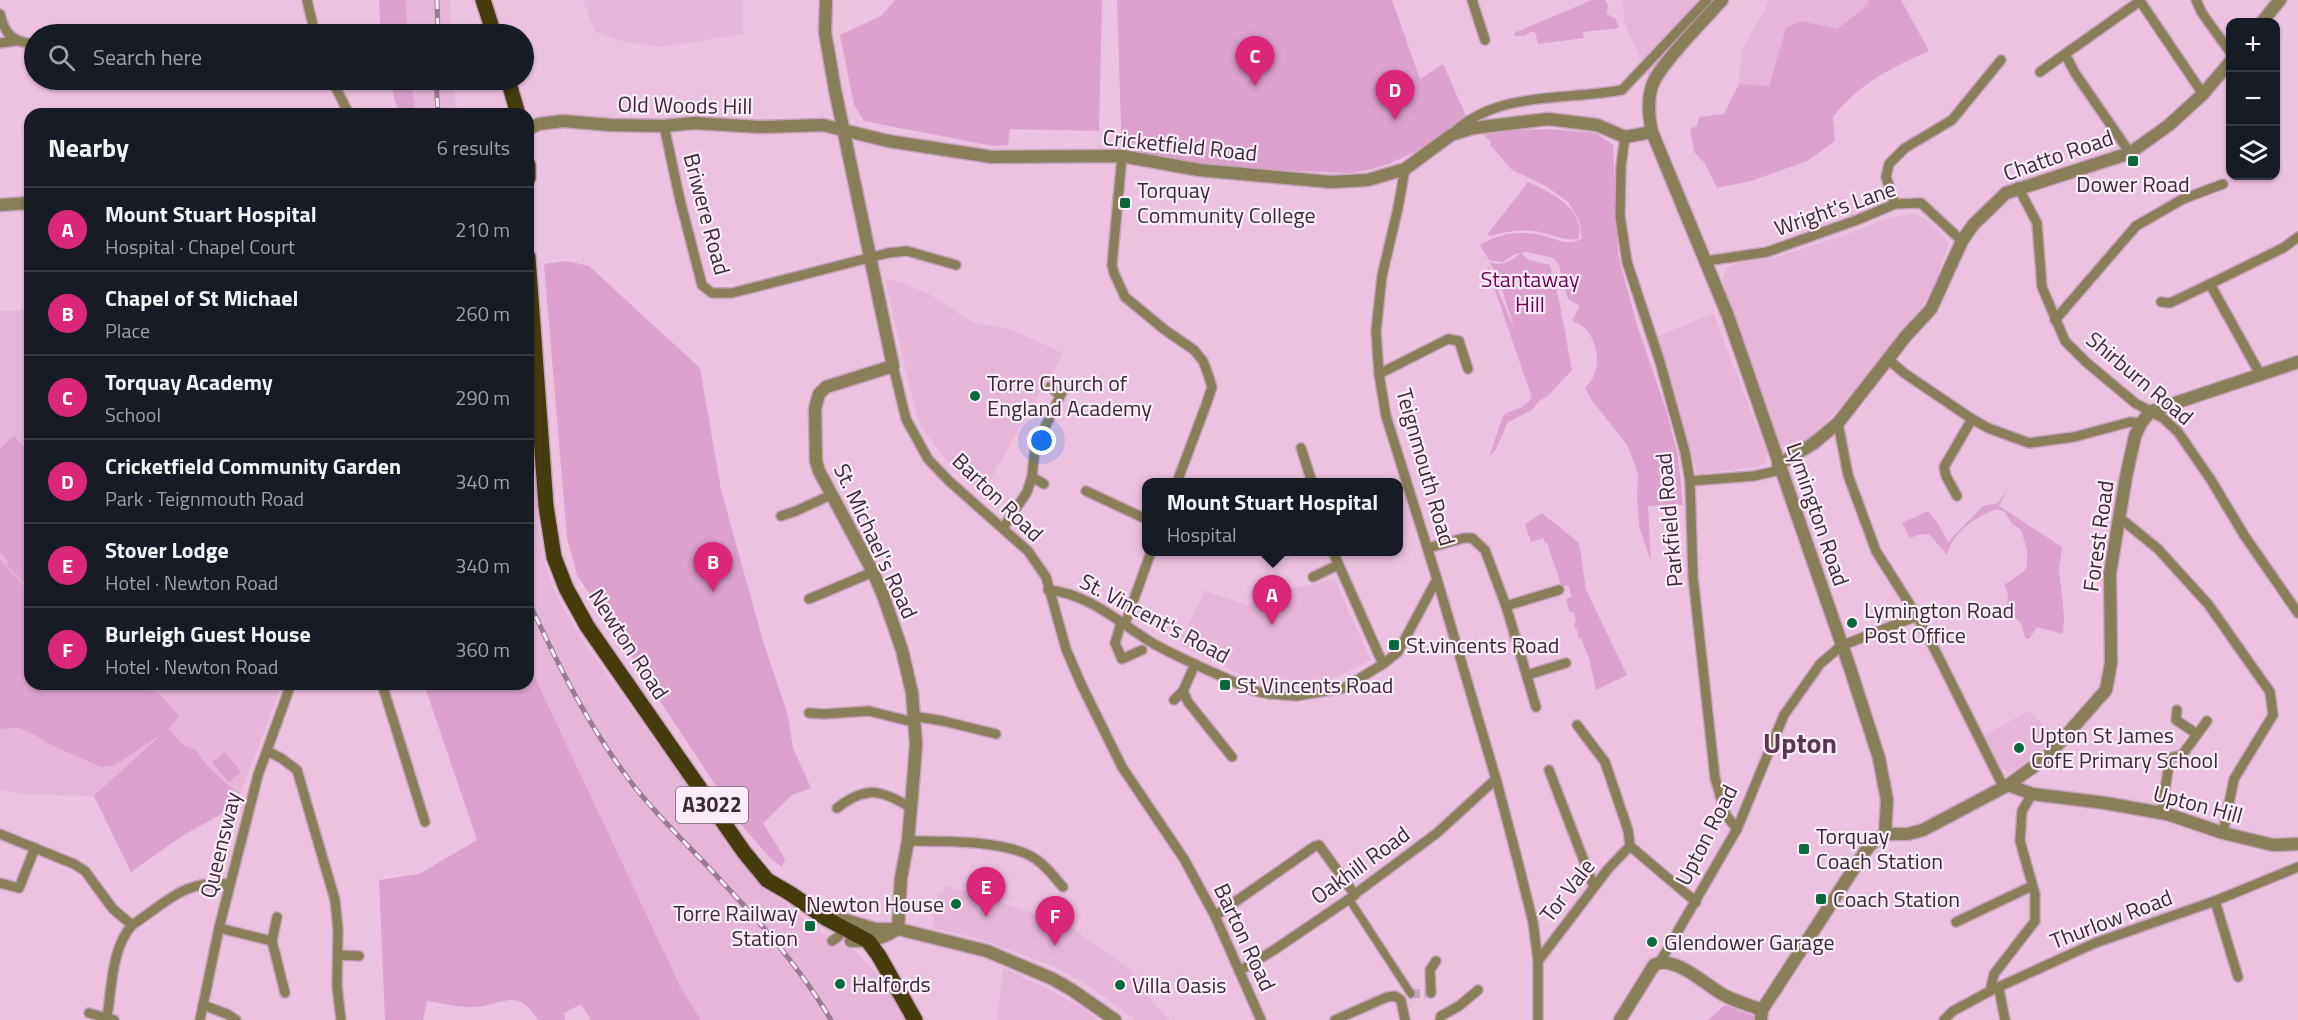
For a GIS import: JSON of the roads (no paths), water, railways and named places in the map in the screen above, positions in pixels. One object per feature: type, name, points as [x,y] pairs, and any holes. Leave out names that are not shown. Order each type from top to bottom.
[{"type":"main road","points":[[483,0],[491,24]]},
{"type":"main road","points":[[511,90],[516,108]]},
{"type":"main road","name":"Newton Road","points":[[534,339],[546,506],[554,557],[566,588],[587,626],[744,852],[766,880],[812,908]]},
{"type":"main road","name":"A3022","points":[[766,880],[782,897],[861,946],[887,972]]},
{"type":"main road","name":"A3022","points":[[812,908],[827,919],[842,936],[868,941],[915,1020]]},
{"type":"street","points":[[307,0],[313,24]]},
{"type":"street","name":"Barton Road","points":[[826,0],[825,32],[843,128],[869,259],[906,419],[928,459],[949,481],[1028,551],[1046,577],[1066,649],[1122,767],[1184,859],[1215,916],[1261,1020]]},
{"type":"street","points":[[1472,0],[1485,40]]},
{"type":"street","points":[[1405,169],[1465,122],[1479,114],[1513,102],[1622,90],[1707,0]]},
{"type":"street","name":"Lymington Road","points":[[1722,0],[1684,42],[1652,84],[1649,117],[1652,132],[1728,316],[1879,758],[1887,800],[1885,834]]},
{"type":"street","points":[[2196,0],[2202,13],[2226,46]]},
{"type":"street","points":[[2265,18],[2280,0]]},
{"type":"street","points":[[2040,72],[2141,1],[2203,94]]},
{"type":"street","points":[[0,14],[5,30],[15,41]]},
{"type":"street","points":[[0,43],[24,42]]},
{"type":"street","points":[[2065,54],[2075,73],[2130,153]]},
{"type":"street","points":[[1895,204],[1886,177],[1889,164],[1905,148],[1952,120],[2001,60]]},
{"type":"street","name":"Chatto Road","points":[[1780,468],[1838,423],[1931,309],[1962,241],[2006,192],[2130,153],[2169,125],[2203,94],[2226,67]]},
{"type":"street","points":[[337,90],[346,108]]},
{"type":"street","points":[[1451,135],[1473,128],[1548,119],[1597,125],[1625,137],[1652,132]]},
{"type":"street","name":"Old Woods Hill","points":[[534,126],[563,121],[610,126],[664,126],[694,123],[760,127],[824,125],[843,128]]},
{"type":"street","name":"Briwere Road","points":[[664,126],[702,285],[712,292],[732,293],[888,253],[907,251],[956,265]]},
{"type":"street","name":"Cricketfield Road","points":[[843,128],[888,141],[992,157],[1122,156],[1199,170],[1330,182],[1368,180],[1405,169]]},
{"type":"street","name":"Parkfield Road","points":[[1625,137],[1621,166],[1620,216],[1627,262],[1676,416],[1690,481],[1692,567],[1715,778],[1726,815],[1737,829]]},
{"type":"street","points":[[1122,156],[1112,265],[1114,273],[1125,297],[1165,330],[1194,350],[1203,361],[1212,387],[1179,478]]},
{"type":"street","name":"Teignmouth Road","points":[[1405,169],[1382,276],[1376,331],[1379,374],[1386,416],[1409,495],[1428,548],[1496,779],[1533,922],[1538,961],[1538,1020]]},
{"type":"street","points":[[2055,320],[2136,226],[2183,199],[2223,184]]},
{"type":"street","name":"Shirburn Road","points":[[2018,187],[2037,223],[2042,287],[2065,340],[2086,362],[2135,403],[2163,418],[2178,432],[2298,613]]},
{"type":"street","points":[[0,205],[24,203]]},
{"type":"street","name":"Wright's Lane","points":[[1706,261],[1767,252],[1895,204],[1921,203],[1962,241]]},
{"type":"street","points":[[2174,314],[2165,303],[2283,248],[2298,237]]},
{"type":"street","points":[[2210,284],[2260,374]]},
{"type":"street","points":[[1379,374],[1448,339],[1459,341],[1468,369]]},
{"type":"street","points":[[1888,360],[1972,419],[1988,428],[2029,443],[2074,438],[2130,422],[2141,423]]},
{"type":"street","points":[[2150,412],[2298,362]]},
{"type":"street","name":"St. Michael's Road","points":[[893,366],[826,387],[819,394],[815,409],[816,461],[831,495],[873,573],[902,650],[912,693],[916,744],[911,808],[893,932]]},
{"type":"street","points":[[1003,528],[1027,492],[1032,477],[1035,448],[1062,392],[1050,387]]},
{"type":"street","name":"Forest Road","points":[[2006,786],[2047,757],[2106,690],[2111,663],[2110,573],[2135,436],[2141,423],[2150,412]]},
{"type":"street","points":[[1957,496],[1946,476],[1944,467],[1972,419]]},
{"type":"street","points":[[1660,962],[1671,962],[1723,995],[1762,1015],[1872,843],[1885,834],[1908,834],[1923,830],[2006,786],[1917,616],[1876,551],[1848,475],[1838,423]]},
{"type":"street","points":[[1301,448],[1310,478]]},
{"type":"street","points":[[1690,481],[1754,476],[1780,468]]},
{"type":"street","points":[[1032,477],[1044,484]]},
{"type":"street","points":[[1086,491],[1105,506],[1142,518]]},
{"type":"street","points":[[780,516],[831,495]]},
{"type":"street","points":[[2119,517],[2158,549],[2208,604],[2270,692],[2273,715],[2234,779],[2223,833]]},
{"type":"street","points":[[1428,548],[1472,538],[1485,549],[1506,606],[1536,707]]},
{"type":"street","points":[[1142,650],[1122,659],[1114,643],[1149,556]]},
{"type":"street","points":[[1335,556],[1383,664]]},
{"type":"street","points":[[1313,577],[1338,565]]},
{"type":"street","points":[[809,599],[873,573]]},
{"type":"street","name":"St. Vincent's Road","points":[[1048,590],[1065,591],[1081,598],[1154,643],[1255,691],[1284,696],[1344,688],[1383,664],[1398,652],[1437,579]]},
{"type":"street","points":[[1506,606],[1559,590]]},
{"type":"street","name":"Upton Road","points":[[1620,1020],[1654,965],[1660,962],[1696,902],[1737,829],[1784,715],[1820,664],[1841,646],[1917,616]]},
{"type":"street","points":[[1527,675],[1566,663]]},
{"type":"street","points":[[1174,700],[1184,691],[1195,664]]},
{"type":"street","name":"Queensway","points":[[200,1020],[219,928],[258,775],[289,690]]},
{"type":"street","points":[[384,690],[425,822]]},
{"type":"street","points":[[1184,691],[1188,702],[1232,757]]},
{"type":"street","points":[[2176,710],[2175,720],[2197,734]]},
{"type":"street","points":[[809,712],[824,714],[870,711],[913,719],[943,721],[996,734]]},
{"type":"street","points":[[2161,813],[2170,758],[2182,755],[2207,721]]},
{"type":"street","points":[[1577,725],[1605,762],[1628,830],[1630,846],[1696,902]]},
{"type":"street","points":[[267,751],[297,770],[335,900],[340,1020]]},
{"type":"street","points":[[1548,770],[1594,887]]},
{"type":"street","name":"Oakhill Road","points":[[1239,971],[1354,895],[1437,832],[1496,779]]},
{"type":"street","name":"Upton Hill","points":[[2006,786],[2032,794],[2161,813],[2223,833],[2273,844],[2298,844]]},
{"type":"street","points":[[837,808],[846,801],[870,792],[881,792],[911,808]]},
{"type":"street","points":[[2005,1020],[1994,990],[1994,974],[2035,921],[2035,894],[2020,841],[2022,811],[2032,794]]},
{"type":"street","points":[[0,834],[74,864],[85,871],[112,909],[132,925]]},
{"type":"street","points":[[908,841],[961,842],[1005,848],[1036,859],[1063,887]]},
{"type":"street","points":[[1215,916],[1319,845],[1354,895],[1411,994],[1401,1000]]},
{"type":"street","name":"Tor Vale","points":[[1538,961],[1608,869],[1630,846]]},
{"type":"street","points":[[0,883],[19,888],[35,848]]},
{"type":"street","name":"Thurlow Road","points":[[1944,1020],[1953,1011],[1994,990],[2095,943],[2215,901],[2298,867]]},
{"type":"street","points":[[89,1013],[110,1019],[118,949],[125,933],[132,925],[190,886],[208,882],[230,884]]},
{"type":"street","points":[[1956,922],[2032,886]]},
{"type":"street","points":[[2215,901],[2238,977]]},
{"type":"street","name":"Newton Road","points":[[812,908],[875,930],[987,951],[1019,963],[1072,990],[1115,1020]]},
{"type":"street","points":[[277,916],[272,941],[285,993]]},
{"type":"street","points":[[219,928],[272,941]]},
{"type":"street","points":[[879,956],[882,943],[893,932]]},
{"type":"street","name":"Newton Road","points":[[868,941],[893,932]]},
{"type":"street","points":[[338,956],[359,956]]},
{"type":"street","points":[[1431,993],[1430,970],[1436,961]]},
{"type":"street","points":[[1440,1020],[1441,1016],[1460,1006],[1478,990]]},
{"type":"street","points":[[1335,1020],[1387,997],[1395,996],[1401,1000],[1405,1020]]},
{"type":"street","points":[[203,1005],[236,1020]]},
{"type":"tunnel","points":[[1411,994],[1431,993]]},
{"type":"railway","points":[[437,0],[438,24]]},
{"type":"railway","points":[[437,90],[438,108]]},
{"type":"railway","points":[[534,612],[590,722],[620,768],[658,814],[767,932],[795,966],[831,1020]]},
{"type":"place","name":"Torquay Academy","points":[[1255,86]]},
{"type":"place","name":"Cricketfield Community Garden","points":[[1395,120]]},
{"type":"place","name":"Dower Road","points":[[2133,161]]},
{"type":"place","name":"Torquay Community College","points":[[1125,203]]},
{"type":"place","name":"Torre Church of England Academy","points":[[975,396]]},
{"type":"place","name":"Chapel of St Michael","points":[[713,592]]},
{"type":"place","name":"Lymington Road Post Office","points":[[1852,623]]},
{"type":"place","name":"Mount Stuart Hospital","points":[[1272,625]]},
{"type":"place","name":"St.vincents Road","points":[[1394,645]]},
{"type":"place","name":"St Vincents Road","points":[[1225,685]]},
{"type":"place","name":"Upton St James CofE Primary School","points":[[2019,748]]},
{"type":"place","name":"Torquay Coach Station","points":[[1804,849]]},
{"type":"place","name":"Coach Station","points":[[1821,899]]},
{"type":"place","name":"Newton House","points":[[956,904]]},
{"type":"place","name":"Stover Lodge","points":[[986,917]]},
{"type":"place","name":"Torre Railway Station","points":[[810,926]]},
{"type":"place","name":"Glendower Garage","points":[[1652,942]]},
{"type":"place","name":"Burleigh Guest House","points":[[1055,946]]},
{"type":"place","name":"Halfords","points":[[840,984]]},
{"type":"place","name":"Villa Oasis","points":[[1120,985]]},
{"type":"district","name":"Upton","points":[[1800,743]]},
{"type":"park label","name":"Stantaway Hill","points":[[1530,292]]}]
